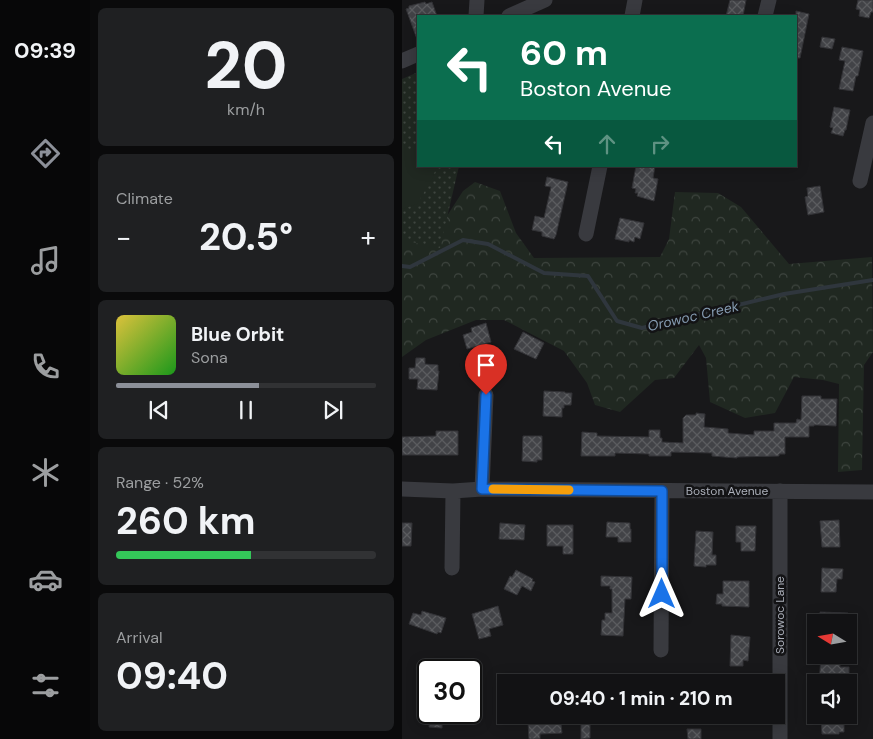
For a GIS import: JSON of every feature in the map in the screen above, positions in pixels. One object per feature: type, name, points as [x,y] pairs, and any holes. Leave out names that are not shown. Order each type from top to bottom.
[{"type":"street","points":[[476,15],[477,0]]},
{"type":"street","points":[[511,15],[545,0]]},
{"type":"street","points":[[632,15],[635,0]]},
{"type":"street","points":[[765,15],[769,0]]},
{"type":"street","points":[[402,61],[417,54]]},
{"type":"street","points":[[860,181],[872,123]]},
{"type":"street","points":[[586,234],[600,167]]},
{"type":"street","points":[[482,489],[486,395]]},
{"type":"street","name":"Boston Avenue","points":[[402,489],[872,492]]},
{"type":"street","points":[[452,568],[453,490]]},
{"type":"street","points":[[661,650],[662,491]]},
{"type":"street","name":"Sorowoc Lane","points":[[780,491],[780,739]]},
{"type":"green space","points":[[417,72],[417,167],[459,167],[440,248],[402,240],[402,79]]},
{"type":"green space","points":[[402,149],[417,149],[417,167],[437,167],[432,179],[417,204],[402,209]]},
{"type":"green space","points":[[475,182],[500,191],[516,233],[534,258],[660,257],[669,239],[675,192],[718,193],[741,207],[789,264],[872,257],[873,352],[864,365],[862,470],[838,472],[839,384],[794,377],[775,413],[745,418],[710,402],[706,358],[699,345],[674,378],[655,380],[620,412],[595,405],[587,383],[564,351],[504,320],[476,320],[426,340],[402,357],[402,233],[436,233],[463,191]]},
{"type":"building","points":[[730,0],[746,0],[743,15],[726,15]]},
{"type":"building","points":[[858,0],[873,0],[873,12],[871,12],[869,18],[859,16],[860,10],[856,9]]},
{"type":"building","points":[[432,2],[437,15],[417,15],[417,39],[406,9],[409,6]]},
{"type":"building","points":[[796,11],[809,14],[800,58],[797,58]]},
{"type":"building","points":[[822,37],[835,39],[832,49],[820,47]]},
{"type":"building","points":[[842,47],[863,51],[853,91],[839,89],[845,61],[839,60]]},
{"type":"building","points":[[834,107],[850,110],[843,136],[831,133],[833,128],[830,127]]},
{"type":"building","points":[[636,167],[655,167],[653,178],[658,179],[654,201],[637,196],[638,193],[635,193],[636,189],[632,188]]},
{"type":"building","points":[[547,177],[568,182],[554,239],[542,236],[542,232],[532,230],[535,216],[544,218],[551,187],[545,186]]},
{"type":"building","points":[[820,186],[824,212],[808,215],[805,197],[808,196],[807,188]]},
{"type":"building","points":[[620,218],[644,223],[640,239],[635,237],[634,242],[629,240],[629,242],[615,239]]},
{"type":"building","points":[[486,323],[491,342],[467,349],[463,335],[472,332],[471,328]]},
{"type":"building","points":[[523,332],[544,343],[536,359],[514,349]]},
{"type":"building","points":[[416,358],[425,358],[425,364],[438,365],[437,390],[417,389],[418,379],[409,379],[409,368],[415,368]]},
{"type":"building","points":[[544,391],[572,393],[571,405],[564,405],[562,417],[543,416]]},
{"type":"building","points":[[802,396],[821,396],[821,399],[837,399],[836,426],[809,426],[809,437],[785,437],[785,454],[779,454],[779,456],[737,458],[712,456],[712,453],[671,452],[671,456],[615,453],[615,456],[581,456],[582,432],[597,433],[597,436],[649,437],[649,430],[660,430],[662,442],[683,443],[683,418],[686,415],[696,415],[696,413],[705,414],[704,427],[728,429],[728,433],[754,435],[754,431],[774,431],[774,423],[796,423],[797,419],[801,420]]},
{"type":"building","points":[[436,431],[458,431],[458,455],[402,455],[402,437],[436,436]]},
{"type":"building","points":[[523,436],[542,436],[542,460],[537,460],[537,462],[522,461]]},
{"type":"building","points":[[839,520],[840,547],[822,547],[820,521]]},
{"type":"building","points":[[607,522],[630,523],[631,542],[618,542],[618,537],[606,537]]},
{"type":"building","points":[[402,523],[412,523],[411,546],[402,546]]},
{"type":"building","points":[[500,523],[525,525],[524,540],[499,539]]},
{"type":"building","points":[[547,525],[573,525],[573,554],[563,554],[563,546],[547,546]]},
{"type":"building","points":[[736,526],[756,526],[755,551],[741,551],[741,542],[736,542]]},
{"type":"building","points":[[696,531],[713,532],[712,555],[716,555],[716,565],[706,565],[706,567],[694,566]]},
{"type":"building","points":[[822,568],[843,569],[842,579],[837,579],[836,592],[821,592]]},
{"type":"building","points":[[516,570],[533,579],[532,581],[535,582],[531,591],[522,586],[517,595],[504,589],[510,576],[512,577]]},
{"type":"building","points":[[601,576],[632,577],[631,599],[625,599],[623,636],[601,635],[602,620],[605,620],[605,613],[612,613],[612,589],[610,589],[610,586],[601,586]]},
{"type":"building","points":[[723,581],[749,581],[749,607],[716,604],[717,594],[723,594]]},
{"type":"building","points":[[498,606],[503,625],[489,629],[491,636],[479,639],[472,614]]},
{"type":"building","points":[[422,611],[446,618],[441,633],[438,632],[437,634],[409,624],[413,613],[421,615]]},
{"type":"building","points":[[820,612],[848,613],[848,614],[820,614]]},
{"type":"building","points":[[731,635],[750,637],[748,661],[743,660],[743,666],[730,666]]},
{"type":"building","points":[[820,664],[840,664],[840,667],[849,667],[849,674],[820,674]]},
{"type":"building","points":[[429,724],[442,724],[442,728],[429,727]]},
{"type":"building","points":[[528,724],[561,724],[562,733],[540,734],[540,739],[529,739]]},
{"type":"building","points":[[581,724],[590,724],[590,738],[581,739]]},
{"type":"building","points":[[821,724],[844,724],[844,732],[839,732],[839,734],[822,734]]},
{"type":"building","points":[[687,729],[701,729],[701,739],[688,739]]},
{"type":"waterway","name":"Orowoc Creek","points":[[402,266],[410,267],[463,240],[488,244],[544,273],[588,276],[617,321],[642,328],[784,294],[873,280]]},
{"type":"slow traffic","points":[[493,489],[569,490]]},
{"type":"route","points":[[486,395],[482,489],[662,491],[662,594]]}]
